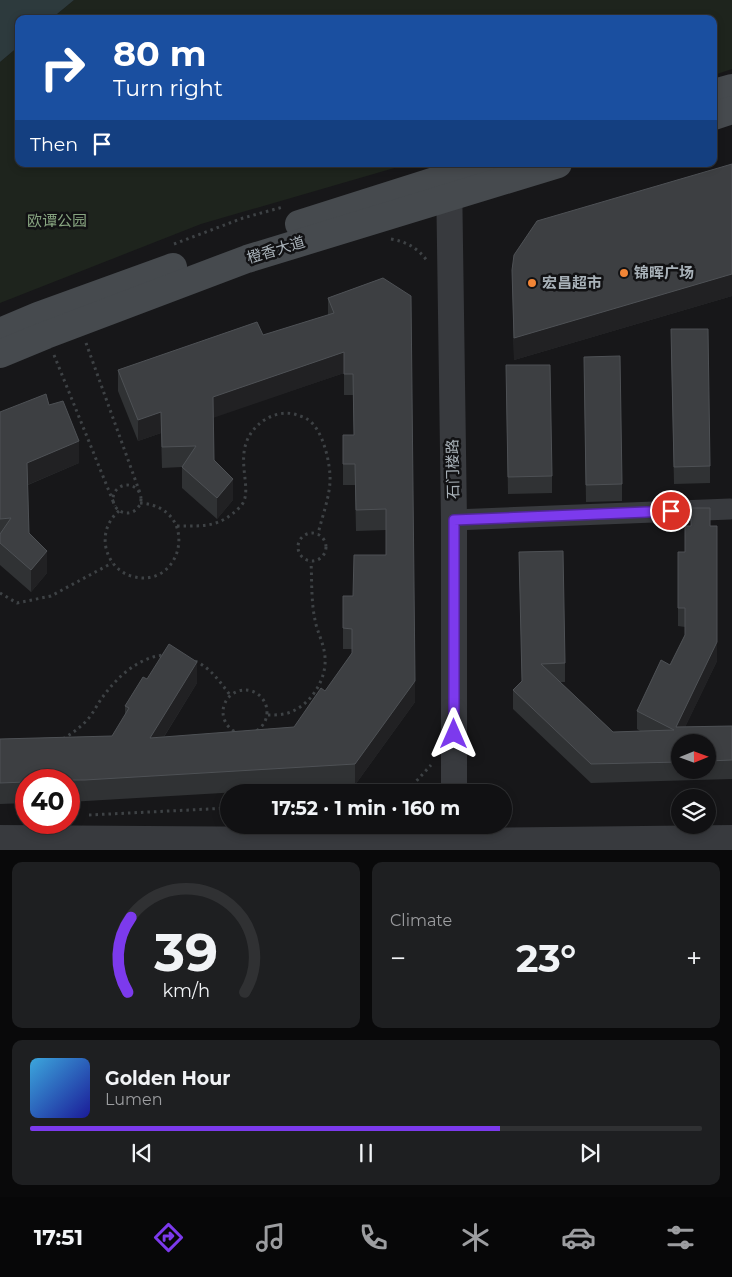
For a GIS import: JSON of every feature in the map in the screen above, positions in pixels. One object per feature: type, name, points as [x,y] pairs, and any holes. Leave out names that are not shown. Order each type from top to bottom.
[{"type":"main road","points":[[717,92],[732,88]]},
{"type":"main road","points":[[717,115],[732,110]]},
{"type":"main road","name":"橙香大道","points":[[0,354],[49,342],[82,330],[247,259],[449,187],[483,167]]},
{"type":"main road","name":"橙香大道","points":[[0,332],[47,312],[243,241],[449,187],[544,167]]},
{"type":"street","name":"石门楼路","points":[[449,187],[454,520],[454,784]]},
{"type":"street","points":[[454,520],[730,509]]},
{"type":"street","points":[[0,838],[732,838]]},
{"type":"path","points":[[171,245],[243,218],[291,205]]},
{"type":"path","points":[[390,239],[406,242],[422,252],[430,265]]},
{"type":"path","points":[[49,342],[115,506],[125,513],[131,512],[136,510],[140,503],[140,493],[82,330]]},
{"type":"path","points":[[177,526],[220,523],[241,506],[246,494],[243,468],[244,448],[250,434],[260,423],[277,414],[293,414],[308,419],[320,434],[328,460],[330,482],[318,534]]},
{"type":"path","points":[[115,506],[114,492],[119,487],[125,484],[132,485],[140,493]]},
{"type":"path","points":[[119,510],[108,524],[105,533],[106,549],[112,563],[119,570],[136,577],[146,578],[163,572],[176,557],[180,538],[177,526],[168,512],[151,504],[140,503]]},
{"type":"path","points":[[306,534],[318,534],[326,542],[325,554],[321,559],[311,562],[304,560],[300,555],[298,543],[306,534]]},
{"type":"path","points":[[268,715],[290,712],[305,704],[317,688],[324,672],[325,657],[322,639],[315,622],[311,562]]},
{"type":"path","points":[[0,593],[17,603],[51,596],[112,563]]},
{"type":"path","points":[[58,741],[76,732],[89,718],[105,694],[127,672],[144,660],[159,655],[172,655]]},
{"type":"path","points":[[194,661],[204,665],[230,695]]},
{"type":"path","points":[[246,689],[260,694],[265,700],[268,715],[266,722],[256,732],[249,734],[236,732],[229,727],[224,719],[223,711],[225,702],[230,695],[246,689]]},
{"type":"path","points":[[414,784],[431,766],[432,756]]},
{"type":"path","points":[[88,815],[220,808]]},
{"type":"green space","points":[[74,0],[732,0],[732,69],[717,74],[717,15],[56,15]]},
{"type":"green space","name":"欧谭公园","points":[[15,49],[15,167],[398,167],[201,224],[0,303],[0,62]]},
{"type":"shaded area","points":[[0,0],[74,0],[56,15],[15,15],[15,49],[0,62]]},
{"type":"building","name":"锦晖广场","points":[[732,164],[732,274],[514,338],[512,270],[514,255],[537,221]]},
{"type":"building","points":[[383,278],[411,296],[415,681],[355,764],[85,780],[80,780],[80,769],[15,769],[15,782],[0,783],[0,739],[112,736],[129,708],[125,706],[143,677],[147,679],[169,644],[197,662],[150,738],[294,727],[321,688],[325,691],[352,653],[352,629],[343,628],[343,596],[353,596],[354,555],[386,555],[386,509],[356,510],[355,464],[343,464],[343,435],[354,435],[353,374],[344,374],[344,352],[213,397],[214,460],[233,479],[217,498],[182,467],[196,446],[162,447],[161,412],[138,420],[118,370],[257,322],[263,335],[334,313],[328,298]]},
{"type":"building","points":[[671,329],[708,329],[710,466],[674,467]]},
{"type":"building","points":[[620,356],[622,484],[586,485],[584,357]]},
{"type":"building","points":[[506,365],[550,365],[552,476],[508,477]]},
{"type":"building","points":[[46,394],[49,405],[63,401],[79,441],[27,463],[29,533],[47,551],[31,570],[0,543],[0,534],[11,518],[0,519],[0,412]]},
{"type":"building","points":[[691,508],[710,508],[710,526],[717,526],[717,642],[676,727],[732,726],[732,760],[716,761],[716,734],[671,734],[671,762],[591,764],[513,690],[522,681],[519,552],[563,551],[565,663],[541,664],[613,732],[674,730],[637,711],[661,660],[670,665],[685,635],[685,608],[678,608],[678,552],[685,552],[685,526],[691,526]]},
{"type":"place","name":"锦晖广场","points":[[624,273]]},
{"type":"place","name":"宏昌超市","points":[[532,283]]},
{"type":"route","points":[[454,734],[454,520],[671,511]]}]
